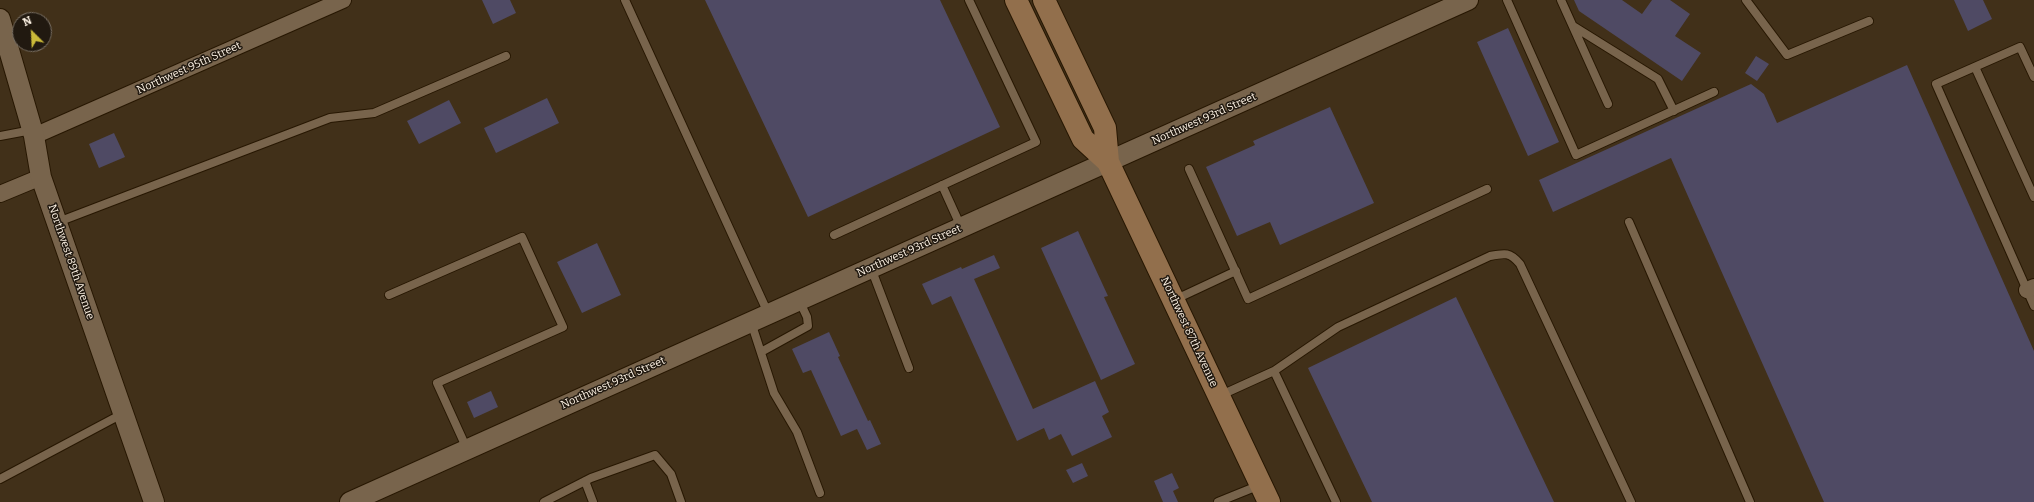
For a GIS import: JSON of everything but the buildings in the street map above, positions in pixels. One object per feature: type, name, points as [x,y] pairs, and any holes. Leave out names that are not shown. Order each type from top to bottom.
[{"type":"main road","name":"Northwest 87th Avenue","points":[[1016,0],[1083,139],[1108,162]]},
{"type":"main road","name":"Northwest 87th Avenue","points":[[1044,0],[1105,128],[1108,162],[1265,493]]},
{"type":"street","name":"Northwest 95th Street","points":[[34,133],[343,0]]},
{"type":"street","name":"Northwest 93rd Street","points":[[350,502],[799,299],[1108,162],[1442,5],[1468,0]]},
{"type":"street","name":"Northwest 89th Avenue","points":[[0,18],[34,133],[41,177],[154,502]]},
{"type":"street","points":[[0,194],[41,177]]},
{"type":"lane","points":[[625,0],[759,317],[761,352],[774,393],[798,432],[820,493]]},
{"type":"lane","points":[[834,235],[1036,142],[969,0]]},
{"type":"lane","points":[[1506,0],[1576,155],[1714,92]]},
{"type":"lane","points":[[1561,0],[1608,104]]},
{"type":"lane","points":[[1746,0],[1787,55],[1869,21]]},
{"type":"lane","points":[[1573,26],[1658,80],[1674,111]]},
{"type":"lane","points":[[2034,77],[2020,47],[1936,84],[2030,289],[2034,306]]},
{"type":"lane","points":[[57,223],[330,118],[374,113],[506,56]]},
{"type":"lane","points":[[1975,67],[2034,197]]},
{"type":"lane","points":[[0,136],[34,133]]},
{"type":"lane","points":[[1190,169],[1248,299],[1487,189]]},
{"type":"lane","points":[[942,185],[961,227]]},
{"type":"lane","points":[[1629,222],[1750,502]]},
{"type":"lane","points":[[389,295],[522,237],[563,327],[437,384],[467,449]]},
{"type":"lane","points":[[1219,396],[1274,371],[1338,327],[1359,316],[1490,256],[1502,254],[1512,256],[1520,264],[1631,502]]},
{"type":"lane","points":[[871,267],[909,368]]},
{"type":"lane","points":[[1174,300],[1236,271]]},
{"type":"lane","points":[[761,352],[808,326],[807,317],[799,299]]},
{"type":"lane","points":[[1274,371],[1336,502]]},
{"type":"lane","points":[[0,479],[123,413]]},
{"type":"lane","points":[[544,502],[585,481],[656,455],[671,474],[681,502]]},
{"type":"lane","points":[[585,481],[593,502]]},
{"type":"lane","points":[[1218,502],[1265,493]]}]
